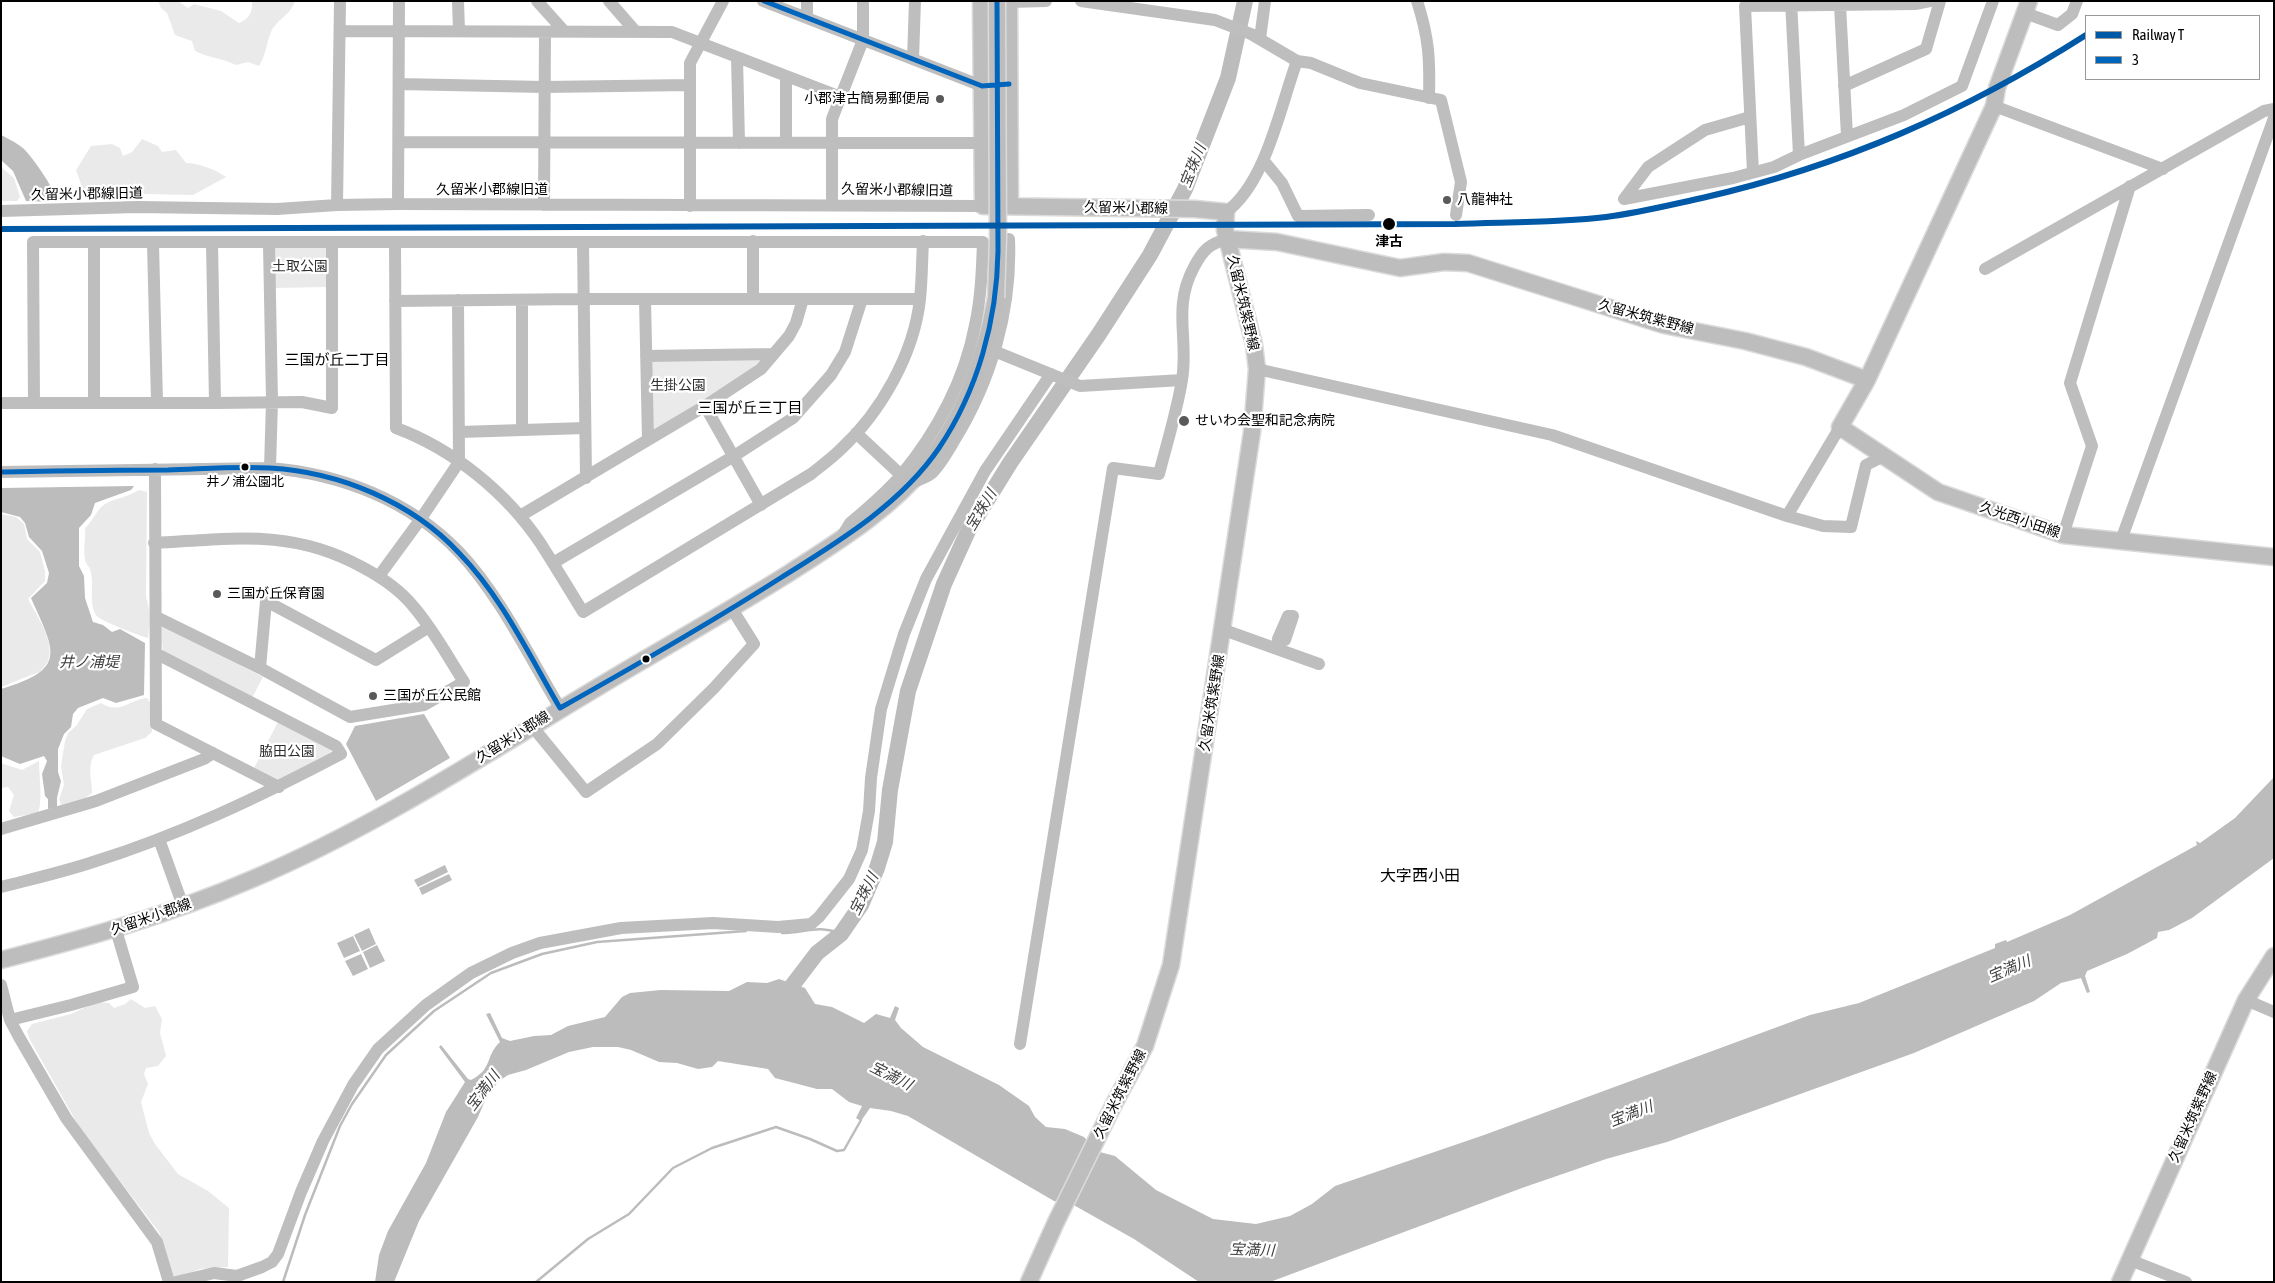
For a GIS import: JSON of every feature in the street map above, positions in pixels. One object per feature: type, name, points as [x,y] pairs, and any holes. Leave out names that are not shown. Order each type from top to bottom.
[{"type":"main road","points":[[981,1],[983,206]]},
{"type":"main road","points":[[1005,2],[1009,84],[1010,206]]},
{"type":"main road","name":"久留米小郡線","points":[[1,960],[116,930],[183,906],[251,880],[339,838],[732,609],[839,541],[903,480],[926,465],[942,442],[960,410],[982,356],[996,298],[1005,2]]},
{"type":"main road","points":[[1840,427],[1867,380],[1994,106],[1997,88],[2027,7]]},
{"type":"main road","name":"久留米小郡線","points":[[983,206],[1162,208],[1226,212]]},
{"type":"main road","points":[[1226,212],[1224,225],[1227,239]]},
{"type":"main road","name":"久留米筑紫野線","points":[[1029,1282],[1114,1104],[1146,1046],[1171,965],[1224,630],[1252,432],[1257,369],[1254,345],[1227,239],[1277,242],[1400,268],[1444,262],[1468,263],[1664,324],[1806,357],[1867,380]]},
{"type":"main road","name":"久光西小田線","points":[[1840,427],[1938,492],[2063,535],[2120,543],[2274,557]]},
{"type":"main road","name":"久留米筑紫野線","points":[[2120,1282],[2246,1000],[2274,956]]},
{"type":"street","points":[[337,205],[340,1]]},
{"type":"street","points":[[398,204],[399,1]]},
{"type":"street","points":[[458,1],[459,31]]},
{"type":"street","points":[[537,1],[564,31]]},
{"type":"street","points":[[609,1],[636,32]]},
{"type":"street","points":[[690,206],[688,143],[690,63],[724,1]]},
{"type":"street","points":[[763,1],[982,86],[1009,84]]},
{"type":"street","points":[[806,18],[807,1]]},
{"type":"street","points":[[832,204],[832,119],[863,40],[863,1]]},
{"type":"street","points":[[913,59],[914,1]]},
{"type":"street","points":[[1005,2],[1046,1]]},
{"type":"street","points":[[1080,1],[1215,20],[1255,37],[1297,61],[1311,63],[1360,83],[1441,100],[1461,182],[1456,215]]},
{"type":"street","points":[[1255,37],[1265,1]]},
{"type":"street","points":[[1417,1],[1430,55],[1429,98]]},
{"type":"street","points":[[1753,172],[1745,6],[1791,3],[1840,5],[1915,4],[1930,1]]},
{"type":"street","points":[[1844,86],[1926,49],[1940,1]]},
{"type":"street","points":[[1750,117],[1705,130],[1680,146],[1648,167],[1624,199],[1733,178],[1774,167],[1799,155],[1904,115],[1962,86],[1993,1]]},
{"type":"street","points":[[2027,7],[2058,25],[2072,14],[2077,1]]},
{"type":"street","points":[[1791,3],[1799,155]]},
{"type":"street","points":[[1840,5],[1847,136]]},
{"type":"street","points":[[340,31],[672,32],[841,98]]},
{"type":"street","points":[[544,205],[545,32]]},
{"type":"street","points":[[738,57],[739,142]]},
{"type":"street","points":[[1226,212],[1234,206],[1250,186],[1264,161],[1297,61]]},
{"type":"street","points":[[786,76],[786,142]]},
{"type":"street","points":[[399,84],[544,87],[690,85]]},
{"type":"street","points":[[1994,106],[2163,169]]},
{"type":"street","points":[[1986,270],[2264,111],[2274,109]]},
{"type":"street","points":[[2120,543],[2274,118]]},
{"type":"street","points":[[398,142],[982,142]]},
{"type":"street","points":[[1264,161],[1282,183],[1298,216],[1370,216]]},
{"type":"street","points":[[2063,535],[2092,446],[2070,383],[2130,186]]},
{"type":"street","name":"久留米小郡線旧道","points":[[1,211],[136,207],[277,210],[337,205],[398,204],[983,206]]},
{"type":"street","points":[[903,480],[932,474],[971,414],[994,350],[1005,311],[1010,266],[1009,239]]},
{"type":"street","points":[[1020,1044],[1113,468],[1159,474],[1182,380],[1184,357],[1182,300],[1185,284],[1200,256],[1212,244],[1227,239]]},
{"type":"street","points":[[753,241],[753,299]]},
{"type":"street","points":[[395,243],[396,428],[417,436],[459,462],[478,476],[520,516],[583,612],[812,474],[856,433],[893,382],[906,350],[920,299],[923,241]]},
{"type":"street","points":[[34,402],[33,242],[269,244],[332,242],[984,242],[975,326],[965,365],[954,391],[903,480]]},
{"type":"street","points":[[95,242],[97,402]]},
{"type":"street","points":[[1,403],[272,401],[302,402],[332,408],[332,242]]},
{"type":"street","points":[[582,242],[586,478]]},
{"type":"street","points":[[212,243],[215,402]]},
{"type":"street","points":[[153,244],[157,402]]},
{"type":"street","points":[[269,244],[272,401],[270,468]]},
{"type":"street","points":[[645,299],[648,440]]},
{"type":"street","points":[[520,516],[705,406],[761,369],[796,322],[803,299]]},
{"type":"street","points":[[552,563],[734,456],[793,418],[832,374],[844,352],[862,299]]},
{"type":"street","points":[[395,301],[920,299]]},
{"type":"street","points":[[379,576],[459,462],[458,300]]},
{"type":"street","points":[[522,300],[522,429]]},
{"type":"street","points":[[994,350],[1080,386],[1182,380]]},
{"type":"street","points":[[646,356],[774,354]]},
{"type":"street","points":[[1257,369],[1552,435],[1787,516],[1822,526],[1851,527],[1866,466],[1884,456]]},
{"type":"street","points":[[176,1282],[214,1273],[237,1276],[272,1262],[278,1254],[301,1192],[323,1141],[358,1078],[378,1049],[426,1005],[471,973],[512,953],[540,943],[621,928],[713,922],[778,927],[811,924],[819,917],[849,879],[862,850],[869,811],[871,778],[881,710],[904,634],[926,579],[985,470],[1054,375]]},
{"type":"street","points":[[705,406],[761,505]]},
{"type":"street","points":[[1787,516],[1840,427]]},
{"type":"street","points":[[460,432],[585,428]]},
{"type":"street","points":[[856,433],[903,480]]},
{"type":"street","points":[[1,472],[270,468],[311,472],[368,489],[420,520],[460,553],[486,586],[560,708]]},
{"type":"street","points":[[155,469],[156,724],[278,787]]},
{"type":"street","points":[[154,543],[272,538],[313,545],[339,554],[379,576],[413,605],[464,682],[424,705],[350,717],[260,668],[156,617]]},
{"type":"street","points":[[260,668],[266,602],[376,660],[429,627]]},
{"type":"street","points":[[532,726],[586,792],[657,744],[714,688],[754,644],[732,609]]},
{"type":"street","points":[[1224,630],[1279,644],[1319,664]]},
{"type":"street","points":[[1,887],[94,862],[159,839],[278,787],[340,754],[336,746],[157,654]]},
{"type":"street","points":[[1,829],[96,801],[204,759],[213,753]]},
{"type":"street","points":[[159,839],[183,906]]},
{"type":"street","points":[[10,1020],[71,1006],[133,987],[116,930]]},
{"type":"street","points":[[1,985],[10,1020],[66,1118],[157,1242],[169,1282]]},
{"type":"street","points":[[2246,1000],[2274,1012]]},
{"type":"street","points":[[2130,1260],[2186,1282]]},
{"type":"green space","points":[[158,1],[178,1],[188,8],[194,4],[221,11],[239,23],[250,15],[252,1],[295,1],[290,10],[273,28],[259,66],[248,62],[236,65],[195,51],[192,41],[175,35],[167,13],[161,8]]},
{"type":"green space","points":[[142,139],[158,146],[162,152],[176,150],[186,163],[207,167],[226,177],[193,195],[146,194],[93,199],[82,187],[76,170],[91,146],[112,144],[120,148],[123,156],[132,152]]},
{"type":"green space","points":[[1,167],[14,178],[20,197],[17,201],[1,201]]},
{"type":"green space","name":"土取公園","points":[[277,246],[325,247],[328,251],[328,287],[274,288],[272,250]]},
{"type":"green space","name":"生掛公園","points":[[761,358],[762,363],[655,431],[651,428],[651,363],[654,359]]},
{"type":"green space","points":[[139,490],[147,492],[146,597],[150,618],[148,638],[111,624],[96,615],[92,604],[90,569],[84,555],[85,528],[99,509],[109,502]]},
{"type":"green space","points":[[1,514],[16,517],[24,524],[27,539],[40,552],[45,571],[45,581],[28,599],[47,637],[49,656],[46,665],[39,672],[1,687]]},
{"type":"green space","points":[[165,626],[263,677],[252,698],[163,652],[161,628]]},
{"type":"green space","points":[[147,698],[151,704],[152,732],[145,738],[94,755],[90,769],[92,793],[85,798],[61,805],[59,799],[64,785],[61,766],[65,741],[68,733],[76,726],[87,709],[101,703],[114,708]]},
{"type":"green space","name":"脇田公園","points":[[278,722],[331,749],[332,755],[281,781],[253,770]]},
{"type":"green space","points":[[39,761],[41,795],[38,813],[14,817],[9,811],[14,795],[8,787],[1,788],[1,763],[22,770]]},
{"type":"green space","points":[[131,999],[145,1008],[155,1006],[162,1019],[160,1033],[166,1056],[158,1066],[146,1068],[144,1074],[148,1084],[141,1102],[149,1133],[178,1174],[208,1191],[229,1208],[228,1267],[200,1269],[182,1276],[171,1277],[168,1259],[159,1232],[81,1130],[30,1040],[27,1031],[32,1024],[71,1014],[97,1002],[109,1003],[114,1008],[125,1004]]},
{"type":"water","points":[[1,135],[25,150],[39,167],[53,191],[56,202],[26,201],[13,171],[1,160]]},
{"type":"water","name":"井ノ浦堤","points":[[134,486],[131,490],[95,503],[91,515],[79,528],[79,566],[84,576],[85,598],[93,622],[103,625],[112,632],[120,629],[145,643],[144,695],[116,703],[103,698],[78,708],[73,714],[71,727],[64,734],[58,749],[58,772],[61,781],[57,807],[48,809],[48,799],[45,796],[42,774],[47,761],[44,756],[20,764],[1,756],[1,689],[23,682],[46,666],[50,656],[50,645],[31,598],[47,583],[49,573],[42,551],[29,537],[25,523],[20,517],[1,512],[1,488]]},
{"type":"water","points":[[424,714],[450,758],[376,801],[346,744],[355,726]]},
{"type":"water","name":"宝満川","points":[[2274,777],[2274,858],[2192,918],[2169,930],[2158,932],[2157,938],[2127,954],[2087,971],[2085,976],[2090,992],[2087,993],[2081,978],[2061,983],[2034,1001],[1914,1053],[1667,1142],[1606,1159],[1522,1188],[1270,1282],[1199,1282],[1134,1239],[1070,1203],[1054,1201],[908,1116],[870,1108],[861,1121],[856,1118],[862,1106],[849,1102],[832,1089],[817,1089],[775,1078],[768,1069],[718,1061],[712,1067],[698,1069],[677,1063],[659,1062],[631,1050],[618,1047],[593,1047],[569,1052],[526,1070],[508,1075],[499,1081],[487,1096],[478,1117],[419,1221],[394,1282],[375,1282],[379,1255],[388,1231],[426,1163],[446,1112],[465,1082],[439,1047],[441,1045],[468,1079],[471,1080],[478,1076],[486,1067],[492,1052],[500,1042],[486,1014],[490,1013],[502,1038],[510,1041],[551,1035],[568,1026],[605,1017],[622,997],[630,993],[661,990],[729,991],[747,982],[767,983],[779,979],[805,988],[815,1004],[832,1007],[864,1023],[876,1014],[890,1018],[895,1006],[899,1008],[895,1020],[901,1028],[923,1047],[999,1085],[1029,1106],[1035,1117],[1046,1127],[1065,1129],[1084,1137],[1096,1151],[1115,1156],[1156,1190],[1213,1219],[1256,1224],[1290,1216],[1312,1204],[1335,1186],[1484,1135],[1810,1015],[1859,1003],[1995,948],[1995,944],[2006,940],[2007,942],[2070,915],[2197,845],[2196,841],[2200,843],[2235,818]]},
{"type":"water","points":[[445,865],[448,872],[418,887],[414,880]]},
{"type":"water","points":[[449,874],[452,880],[422,895],[419,888]]},
{"type":"water","points":[[369,928],[376,944],[362,951],[354,935]]},
{"type":"water","points":[[353,936],[360,951],[344,958],[337,943]]},
{"type":"water","points":[[377,945],[385,961],[370,968],[363,952]]},
{"type":"water","points":[[361,954],[368,969],[353,976],[345,961]]},
{"type":"waterway","name":"宝珠川","points":[[783,1002],[785,995],[817,953],[841,934],[861,905],[877,868],[885,842],[890,790],[908,691],[944,584],[968,531],[1010,463],[1099,334],[1150,255],[1185,189],[1228,78],[1245,1]]},
{"type":"waterway","points":[[782,933],[818,929],[841,934]]},
{"type":"waterway","points":[[283,1282],[305,1215],[340,1126],[352,1104],[386,1055],[434,1011],[491,973],[542,954],[597,942],[746,931]]},
{"type":"waterway","points":[[536,1282],[588,1239],[629,1214],[673,1168],[712,1148],[776,1127],[837,1151],[844,1150],[861,1120]]},
{"type":"rail line","name":"T","points":[[1,229],[1455,224],[1587,219],[1654,209],[1702,198],[1754,185],[1853,153],[1948,112],[2041,63],[2085,36]]},
{"type":"transit line","name":"3","points":[[764,1],[982,86],[1009,84]]},
{"type":"transit line","name":"3","points":[[560,708],[700,628],[846,536],[906,487],[924,468],[953,426],[965,402],[983,354],[994,303],[997,277],[997,1]]},
{"type":"transit line","name":"3","points":[[1,472],[168,470],[232,467],[270,468],[322,476],[348,483],[373,493],[397,505],[440,535],[474,570],[502,607],[560,708]]},
{"type":"place","name":"小郡津古簡易郵便局","points":[[940,99]]},
{"type":"place","name":"八龍神社","points":[[1447,200]]},
{"type":"place","name":"津古","points":[[1389,224]]},
{"type":"place","name":"せいわ会聖和記念病院","points":[[1184,421]]},
{"type":"place","name":"井ノ浦公園北","points":[[245,467]]},
{"type":"place","name":"三国が丘保育園","points":[[217,594]]},
{"type":"place","name":"三国が丘公民館","points":[[373,696]]},
{"type":"district","name":"三国が丘二丁目","points":[[337,360]]},
{"type":"district","name":"三国が丘三丁目","points":[[750,408]]},
{"type":"district","name":"大字西小田","points":[[1420,876]]}]
